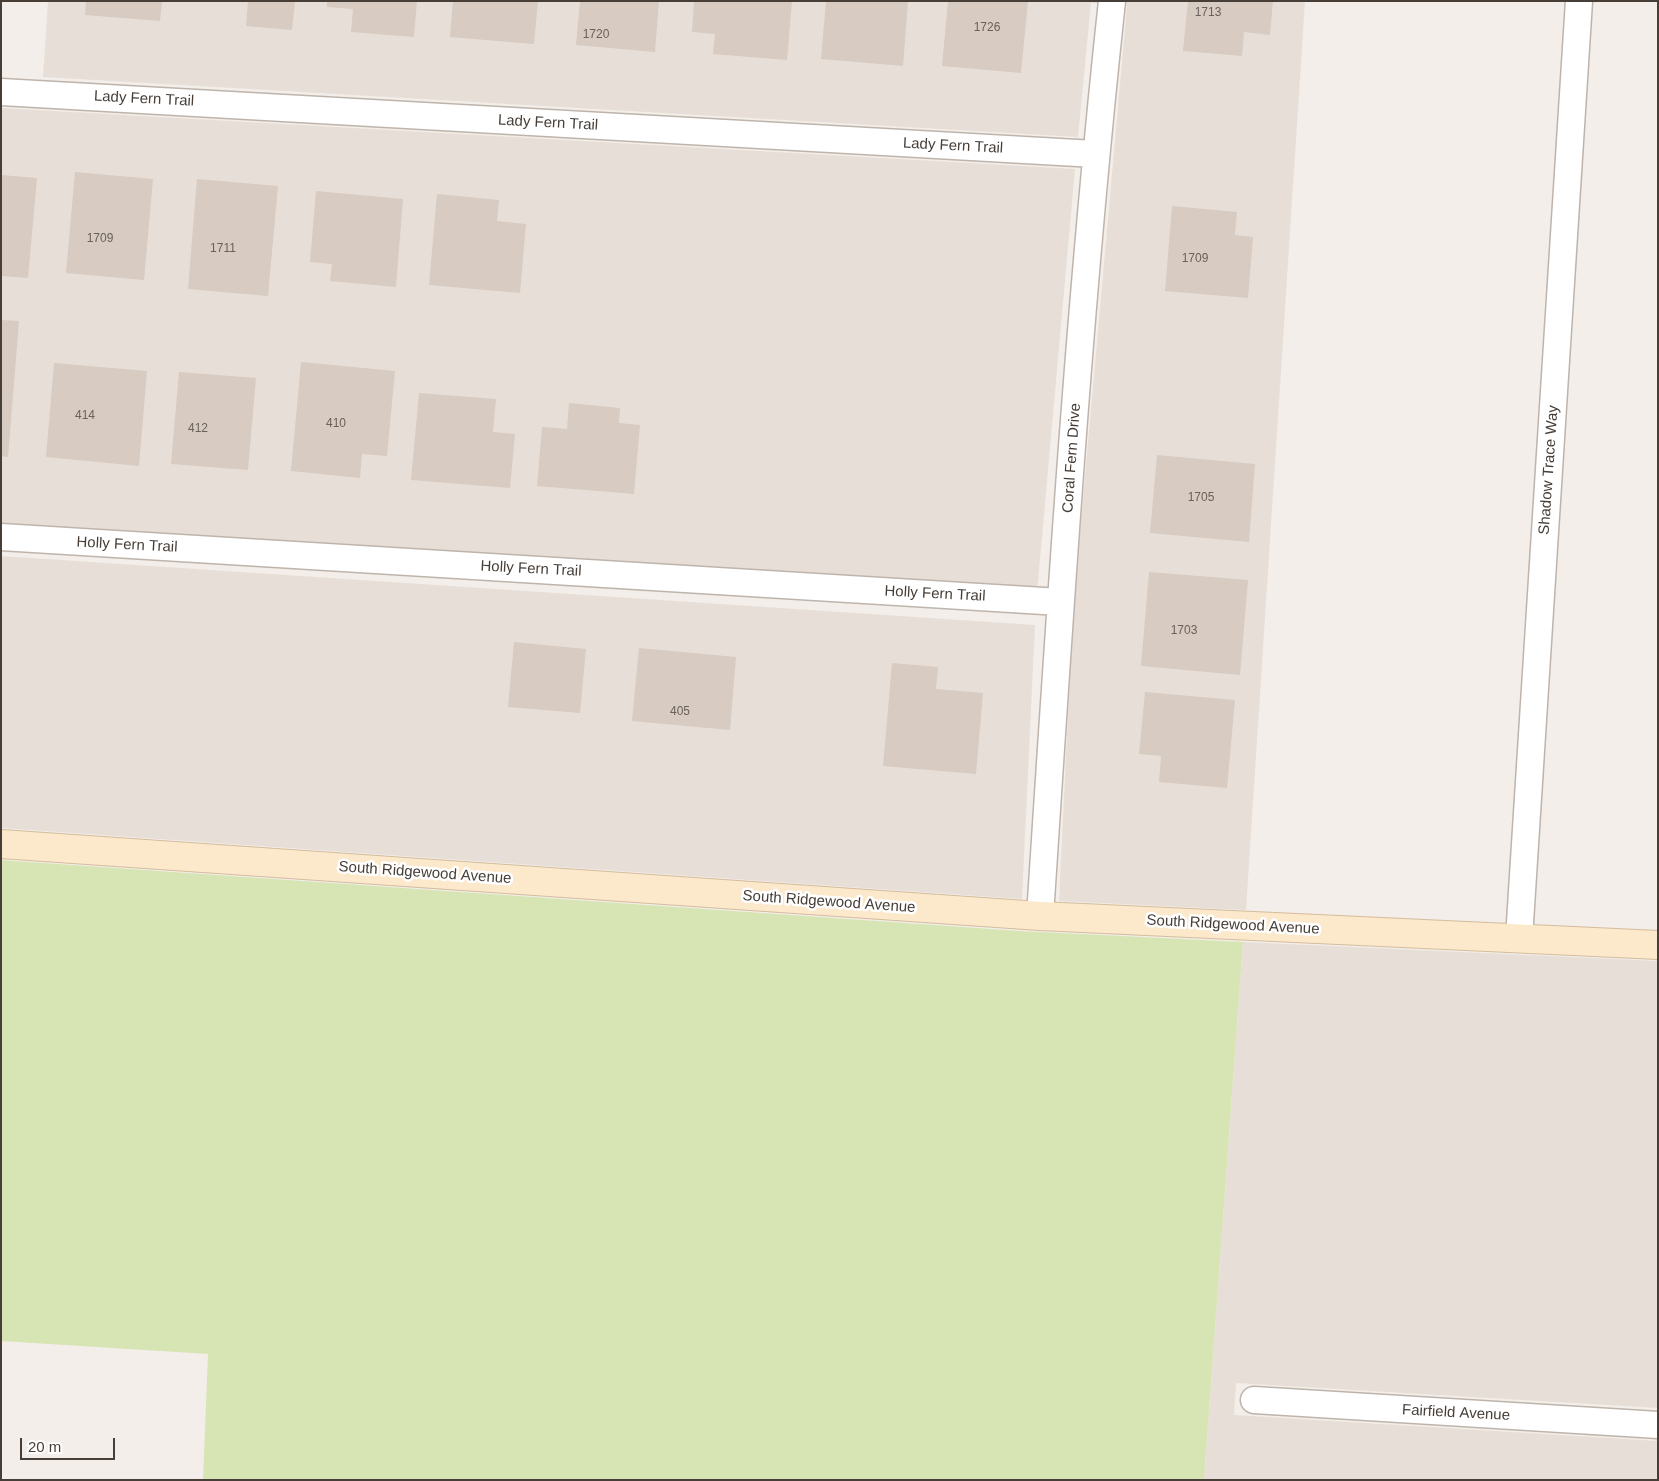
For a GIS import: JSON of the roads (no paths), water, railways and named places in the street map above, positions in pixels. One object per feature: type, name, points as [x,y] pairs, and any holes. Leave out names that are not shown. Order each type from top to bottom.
[{"type":"street","name":"Coral Fern Drive","points":[[1040,916],[1060,602],[1095,154],[1112,1]]},
{"type":"street","name":"Shadow Trace Way","points":[[1519,938],[1579,1]]},
{"type":"street","name":"Lady Fern Trail","points":[[1,92],[1095,154]]},
{"type":"street","name":"Holly Fern Trail","points":[[1,537],[1060,602]]},
{"type":"street","name":"South Ridgewood Avenue","points":[[1,844],[1040,916],[1658,944]]},
{"type":"street","name":"Fairfield Avenue","points":[[1254,1400],[1658,1424]]}]
